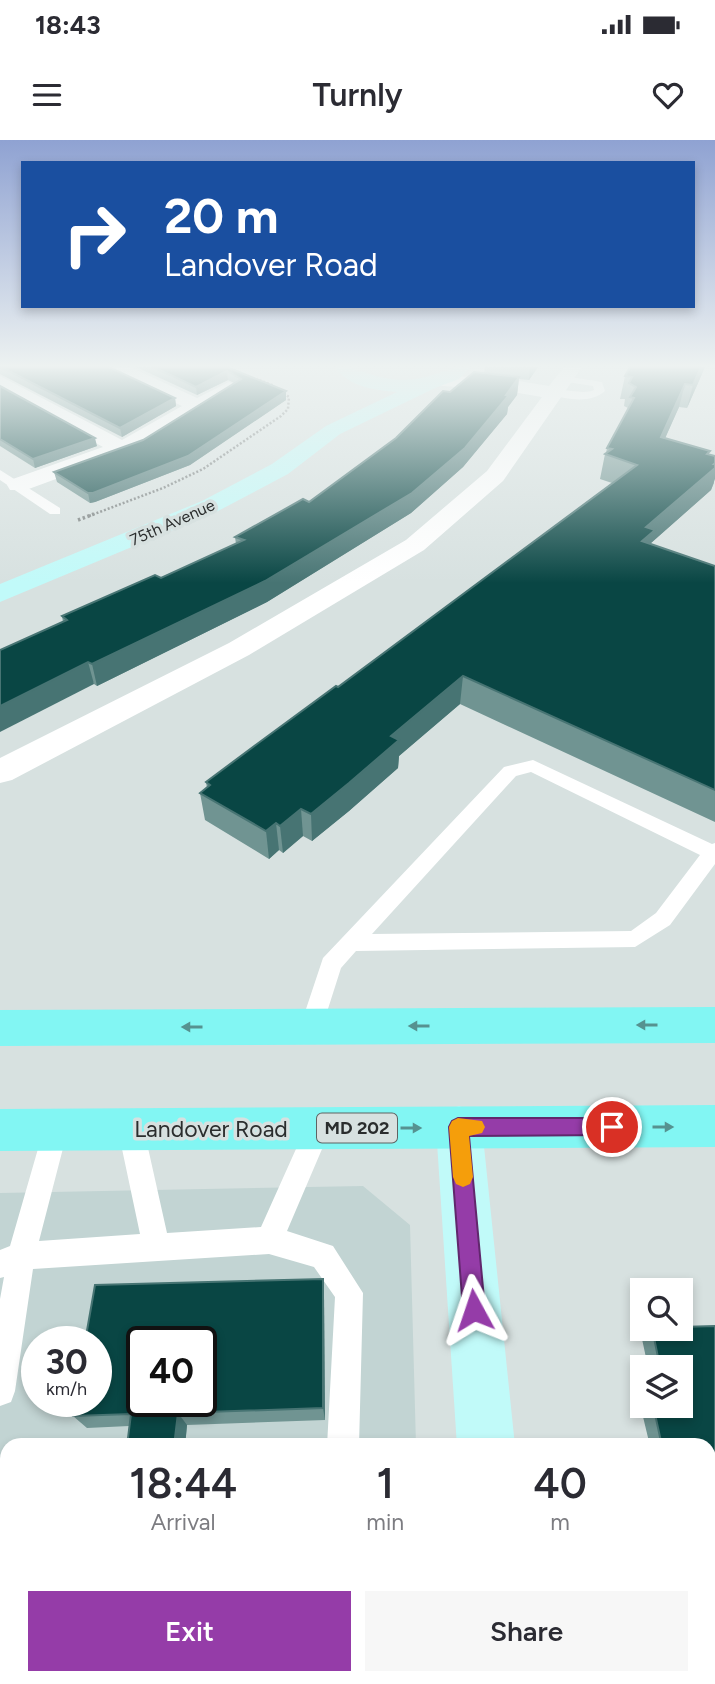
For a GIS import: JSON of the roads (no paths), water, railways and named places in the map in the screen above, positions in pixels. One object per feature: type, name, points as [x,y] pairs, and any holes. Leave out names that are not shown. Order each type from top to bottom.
[{"type":"main road","points":[[0,1028],[715,1025]]},
{"type":"main road","name":"Landover Road","points":[[0,1130],[715,1126]]},
{"type":"street","points":[[103,439],[121,449]]},
{"type":"street","points":[[9,480],[121,449],[138,439]]},
{"type":"street","name":"75th Avenue","points":[[2,591],[210,506],[280,469],[321,439]]},
{"type":"street","points":[[0,772],[239,649],[415,545],[495,476],[521,439]]},
{"type":"street","points":[[458,1127],[485,1438]]},
{"type":"lane","points":[[9,480],[55,511]]},
{"type":"lane","points":[[312,1027],[331,964],[510,771],[533,766],[714,852],[663,919],[635,939],[351,943]]},
{"type":"lane","points":[[269,1240],[317,1128]]},
{"type":"lane","points":[[0,1391],[11,1260],[55,1129]]},
{"type":"lane","points":[[131,1130],[156,1247]]},
{"type":"lane","points":[[11,1260],[269,1240],[323,1256],[349,1293],[343,1438]]}]
